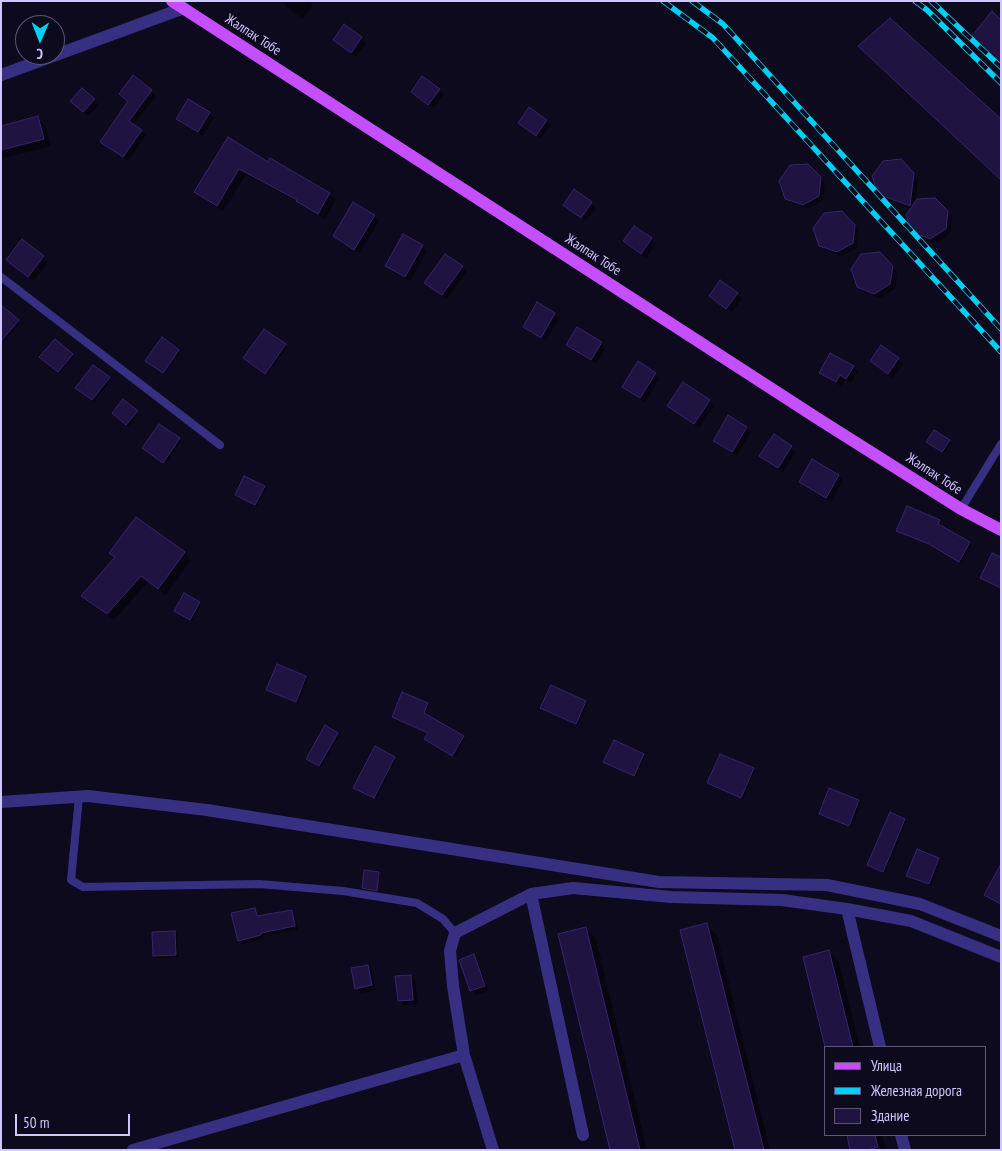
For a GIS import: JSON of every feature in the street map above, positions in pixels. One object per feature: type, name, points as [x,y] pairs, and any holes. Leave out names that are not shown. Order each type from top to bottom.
[{"type":"main road","name":"Жалпак Тобе","points":[[172,1],[960,509],[1001,530]]},
{"type":"street","points":[[1,75],[184,8]]},
{"type":"street","points":[[1,802],[88,796],[207,810],[658,882],[827,885],[920,904],[1001,936]]},
{"type":"street","points":[[493,1150],[464,1055],[453,986],[450,951],[455,933],[531,894],[573,888],[671,897],[782,900],[847,908],[912,921],[1001,957]]},
{"type":"street","points":[[531,894],[582,1135]]},
{"type":"street","points":[[847,908],[880,1046]]},
{"type":"street","points":[[133,1150],[464,1055]]},
{"type":"street","points":[[901,1136],[905,1150]]},
{"type":"lane","points":[[1,277],[220,445]]},
{"type":"lane","points":[[960,509],[1001,444]]},
{"type":"lane","points":[[79,796],[71,880],[83,887],[259,884],[343,891],[417,902],[443,919],[455,933]]},
{"type":"building","points":[[992,11],[1001,20],[1001,65],[972,36]]},
{"type":"building","points":[[890,18],[1001,119],[1001,180],[858,46]]},
{"type":"building","points":[[344,24],[362,37],[351,53],[333,40]]},
{"type":"building","points":[[133,75],[152,90],[129,121],[142,130],[123,157],[100,142],[128,101],[119,94]]},
{"type":"building","points":[[422,76],[440,89],[428,105],[411,92]]},
{"type":"building","points":[[82,88],[95,99],[83,112],[70,101]]},
{"type":"building","points":[[188,99],[210,112],[198,132],[176,119]]},
{"type":"building","points":[[529,107],[547,120],[536,136],[518,123]]},
{"type":"building","points":[[38,116],[44,139],[1,150],[1,126]]},
{"type":"building","points":[[228,137],[268,162],[270,158],[330,193],[318,214],[297,200],[239,169],[217,206],[194,192]]},
{"type":"building","points":[[901,159],[914,173],[910,206],[878,194],[872,176],[883,161]]},
{"type":"building","points":[[808,164],[821,177],[819,196],[803,205],[785,199],[779,181],[790,165]]},
{"type":"building","points":[[574,189],[592,202],[581,218],[563,205]]},
{"type":"building","points":[[935,198],[948,211],[946,229],[930,239],[912,232],[906,215],[917,199]]},
{"type":"building","points":[[353,202],[375,215],[354,250],[333,236]]},
{"type":"building","points":[[842,211],[855,225],[853,243],[837,252],[819,246],[813,228],[824,213]]},
{"type":"building","points":[[634,226],[652,238],[641,254],[623,241]]},
{"type":"building","points":[[403,234],[423,245],[405,277],[385,266]]},
{"type":"building","points":[[22,239],[44,256],[28,277],[6,260]]},
{"type":"building","points":[[880,252],[893,266],[890,284],[874,294],[857,287],[851,269],[861,254]]},
{"type":"building","points":[[445,254],[463,266],[442,295],[424,283]]},
{"type":"building","points":[[720,280],[738,293],[726,309],[709,296]]},
{"type":"building","points":[[537,302],[555,313],[541,338],[523,327]]},
{"type":"building","points":[[1,305],[19,320],[1,341]]},
{"type":"building","points":[[577,327],[602,342],[591,360],[566,345]]},
{"type":"building","points":[[264,329],[286,344],[265,374],[243,358]]},
{"type":"building","points":[[162,337],[179,350],[163,373],[145,361]]},
{"type":"building","points":[[55,339],[73,354],[58,372],[39,357]]},
{"type":"building","points":[[881,345],[899,358],[888,374],[870,361]]},
{"type":"building","points":[[830,353],[854,366],[846,379],[840,375],[836,382],[819,373]]},
{"type":"building","points":[[638,361],[656,373],[640,398],[622,387]]},
{"type":"building","points":[[93,365],[110,377],[92,400],[75,388]]},
{"type":"building","points":[[683,382],[710,400],[694,424],[667,406]]},
{"type":"building","points":[[123,399],[138,411],[126,425],[112,413]]},
{"type":"building","points":[[728,415],[747,427],[732,452],[713,441]]},
{"type":"building","points":[[159,424],[180,438],[163,463],[142,448]]},
{"type":"building","points":[[934,430],[950,440],[942,452],[926,442]]},
{"type":"building","points":[[774,434],[792,446],[778,468],[759,456]]},
{"type":"building","points":[[812,459],[839,475],[826,498],[799,482]]},
{"type":"building","points":[[244,476],[265,486],[255,505],[235,495]]},
{"type":"building","points":[[907,506],[940,520],[938,524],[970,542],[959,562],[929,544],[896,531]]},
{"type":"building","points":[[136,517],[185,552],[158,589],[141,576],[107,614],[81,596],[115,557],[109,553]]},
{"type":"building","points":[[992,553],[1001,557],[1001,588],[980,578]]},
{"type":"building","points":[[184,593],[200,602],[190,620],[174,611]]},
{"type":"building","points":[[277,664],[306,676],[296,702],[266,690]]},
{"type":"building","points":[[551,685],[586,701],[576,724],[540,708]]},
{"type":"building","points":[[402,692],[428,703],[424,713],[464,736],[452,756],[424,739],[428,733],[392,717]]},
{"type":"building","points":[[325,725],[338,733],[319,766],[306,759]]},
{"type":"building","points":[[614,740],[644,754],[634,776],[603,762]]},
{"type":"building","points":[[375,746],[395,757],[374,798],[353,788]]},
{"type":"building","points":[[720,754],[754,768],[741,798],[707,783]]},
{"type":"building","points":[[829,788],[859,800],[849,826],[819,814]]},
{"type":"building","points":[[890,812],[905,819],[883,872],[867,865]]},
{"type":"building","points":[[917,849],[939,858],[929,884],[906,876]]},
{"type":"building","points":[[1001,864],[1001,904],[984,895]]},
{"type":"building","points":[[364,870],[379,872],[377,891],[362,888]]},
{"type":"building","points":[[255,908],[257,916],[292,910],[295,926],[261,933],[261,935],[238,941],[231,913]]},
{"type":"building","points":[[707,923],[764,1150],[735,1150],[680,930]]},
{"type":"building","points":[[586,927],[640,1150],[610,1150],[558,934]]},
{"type":"building","points":[[175,931],[176,955],[153,956],[152,932]]},
{"type":"building","points":[[829,950],[853,1046],[825,1046],[803,957]]},
{"type":"building","points":[[474,954],[485,986],[470,991],[459,960]]},
{"type":"building","points":[[368,965],[372,985],[355,989],[351,968]]},
{"type":"building","points":[[411,975],[413,1000],[398,1001],[395,976]]},
{"type":"building","points":[[847,1136],[875,1136],[878,1147],[868,1150],[850,1150]]},
{"type":"railway","points":[[663,1],[713,38],[1001,352]]},
{"type":"railway","points":[[692,1],[723,24],[1001,329]]},
{"type":"railway","points":[[915,1],[927,10],[1001,83]]},
{"type":"railway","points":[[931,1],[1001,67]]}]
